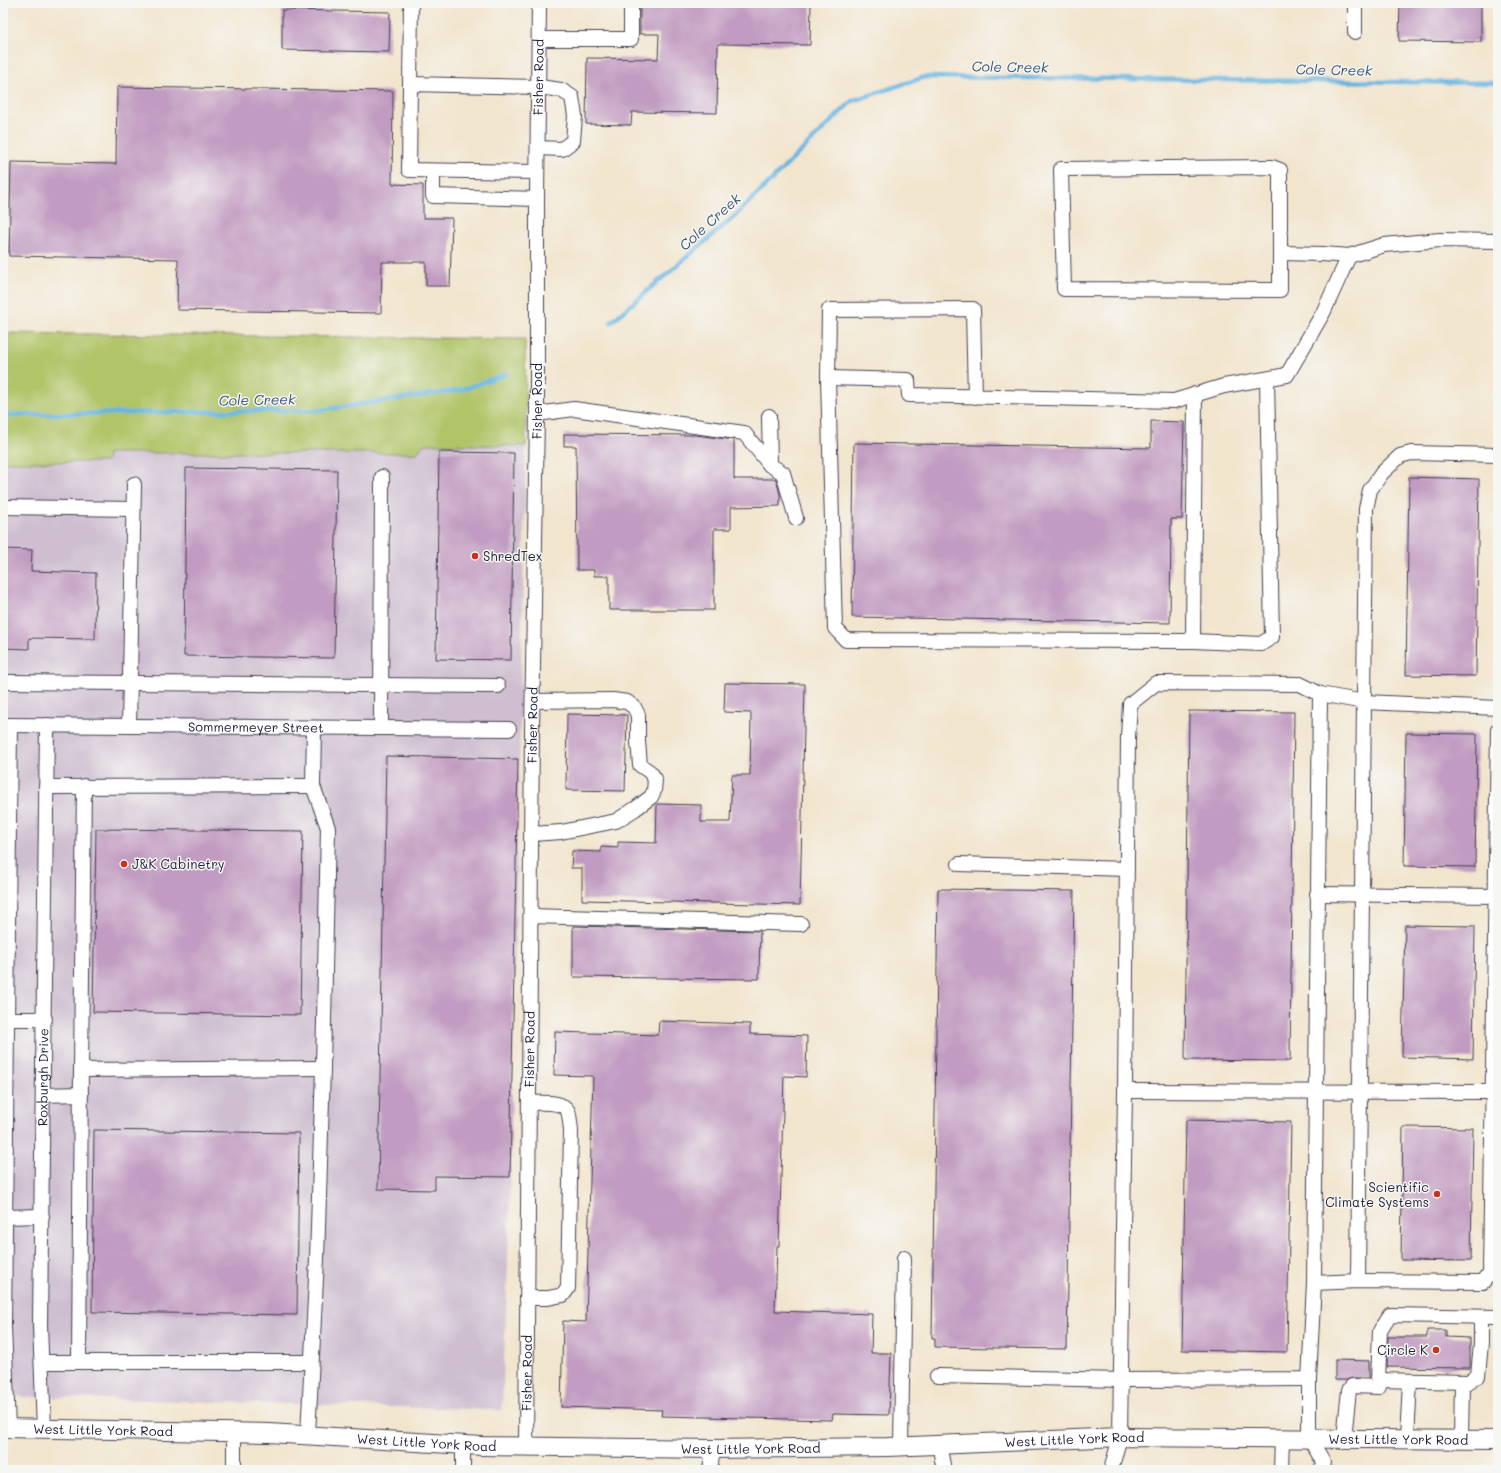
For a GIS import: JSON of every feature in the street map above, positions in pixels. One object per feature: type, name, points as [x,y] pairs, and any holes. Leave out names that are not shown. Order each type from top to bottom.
[{"type":"main road","name":"West Little York Road","points":[[5,1428],[234,1432],[526,1447],[713,1449],[901,1446],[1120,1437],[1498,1440]]},
{"type":"street","points":[[411,3],[409,170],[537,172]]},
{"type":"street","name":"Fisher Road","points":[[526,1447],[537,414],[539,3]]},
{"type":"street","points":[[539,39],[631,39],[631,3]]},
{"type":"street","points":[[1355,3],[1355,32]]},
{"type":"street","points":[[410,84],[539,87],[560,90],[572,97],[575,116],[573,141],[562,149],[538,148]]},
{"type":"street","points":[[1272,167],[1280,170],[1281,253],[1280,290],[1064,290],[1061,168],[1272,167]]},
{"type":"street","points":[[433,171],[433,196],[537,199]]},
{"type":"street","points":[[1281,253],[1349,256],[1384,245],[1440,240],[1498,241]]},
{"type":"street","points":[[828,378],[908,380],[909,396],[1174,401],[1224,386],[1287,375],[1323,314],[1349,256]]},
{"type":"street","points":[[975,397],[973,309],[829,310],[828,378],[835,628],[846,640],[1193,641],[1261,644],[1272,637],[1267,379]]},
{"type":"street","points":[[1193,641],[1195,394]]},
{"type":"street","points":[[537,414],[574,409],[744,433],[770,465],[783,473],[796,518]]},
{"type":"street","points":[[770,416],[770,465]]},
{"type":"street","points":[[1358,1281],[1366,509],[1370,490],[1382,473],[1400,456],[1412,453],[1498,456]]},
{"type":"street","points":[[381,728],[382,477]]},
{"type":"street","points":[[129,726],[134,484]]},
{"type":"street","points":[[3,507],[133,509]]},
{"type":"street","points":[[3,682],[498,686]]},
{"type":"street","points":[[1111,1470],[1120,1437],[1125,1091],[1126,869],[1130,704],[1156,683],[1300,684],[1320,694],[1364,702],[1498,708]]},
{"type":"street","points":[[1320,694],[1314,1283],[1309,1438],[1323,1461],[1322,1470]]},
{"type":"street","points":[[532,834],[562,832],[616,821],[651,797],[654,791],[655,779],[650,772],[640,765],[638,715],[634,707],[627,702],[613,700],[533,701]]},
{"type":"street","points":[[5,1428],[4,1326],[7,725]]},
{"type":"street","name":"Sommermeyer Street","points":[[7,725],[509,729]]},
{"type":"street","name":"Roxburgh Drive","points":[[44,1429],[40,1325],[45,1019],[47,725]]},
{"type":"street","points":[[308,1435],[318,1234],[324,1068],[328,828],[313,786],[314,728]]},
{"type":"street","points":[[1314,1283],[1358,1281],[1483,1282],[1490,1273],[1496,1092],[1498,730]]},
{"type":"street","points":[[46,786],[313,786]]},
{"type":"street","points":[[79,1362],[84,786]]},
{"type":"street","points":[[959,864],[1126,869]]},
{"type":"street","points":[[1317,894],[1496,896]]},
{"type":"street","points":[[531,916],[801,924]]},
{"type":"street","points":[[6,1019],[45,1019]]},
{"type":"street","points":[[81,1070],[324,1068]]},
{"type":"street","points":[[1125,1091],[1496,1092]]},
{"type":"street","points":[[43,1095],[81,1094]]},
{"type":"street","points":[[527,1298],[548,1298],[563,1295],[568,1288],[571,1130],[568,1113],[565,1108],[557,1104],[529,1103]]},
{"type":"street","points":[[5,1217],[42,1216]]},
{"type":"street","points":[[901,1446],[904,1258]]},
{"type":"street","points":[[1344,1438],[1349,1390],[1352,1386],[1379,1386],[1380,1331],[1390,1315],[1498,1317]]},
{"type":"street","points":[[1378,1380],[1468,1382],[1478,1376],[1481,1343],[1481,1317]]},
{"type":"street","points":[[42,1362],[312,1362]]},
{"type":"street","points":[[937,1376],[1121,1380],[1310,1379]]},
{"type":"street","points":[[1407,1439],[1410,1381]]},
{"type":"street","points":[[1461,1440],[1462,1382]]},
{"type":"street","points":[[234,1432],[234,1470]]},
{"type":"street","points":[[1281,1470],[1282,1438]]},
{"type":"street","points":[[939,1444],[944,1470]]},
{"type":"street","points":[[464,1445],[464,1470]]},
{"type":"street","points":[[710,1470],[713,1449]]},
{"type":"shaded area","points":[[3,333],[525,339],[526,446],[508,1262],[502,1410],[3,1396]]},
{"type":"green space","points":[[3,333],[525,339],[526,446],[424,444],[417,453],[108,453],[107,462],[3,462]]},
{"type":"building","points":[[640,3],[811,3],[810,45],[718,44],[717,113],[632,112],[631,125],[586,124],[587,58],[658,59],[659,34],[640,34]]},
{"type":"building","points":[[1400,3],[1481,3],[1481,42],[1399,41]]},
{"type":"building","points":[[282,10],[390,12],[389,52],[282,50]]},
{"type":"building","points":[[117,87],[393,91],[392,184],[423,185],[423,218],[452,218],[450,286],[426,286],[426,262],[382,262],[381,313],[177,310],[178,259],[9,256],[11,162],[116,164]]},
{"type":"building","points":[[1151,421],[1184,422],[1182,519],[1171,519],[1170,623],[852,617],[854,443],[1151,448]]},
{"type":"building","points":[[564,434],[695,435],[734,440],[734,479],[776,479],[780,495],[780,506],[731,507],[731,529],[714,529],[714,610],[609,610],[609,576],[594,576],[594,570],[577,570],[576,446],[564,446]]},
{"type":"building","name":"ShredTex","points":[[439,452],[514,453],[511,660],[436,659]]},
{"type":"building","points":[[186,468],[337,470],[334,658],[184,656]]},
{"type":"building","points":[[1409,477],[1479,479],[1476,676],[1406,675]]},
{"type":"building","points":[[3,549],[32,550],[31,571],[96,573],[95,639],[29,638],[29,649],[3,648]]},
{"type":"building","points":[[725,683],[805,684],[800,905],[582,900],[582,868],[571,868],[572,851],[601,852],[601,847],[618,848],[618,842],[656,843],[657,804],[701,805],[701,822],[730,822],[732,775],[750,775],[751,713],[724,712]]},
{"type":"building","points":[[1189,711],[1294,712],[1290,1061],[1185,1060]]},
{"type":"building","points":[[567,714],[627,715],[625,791],[566,790]]},
{"type":"building","points":[[1406,733],[1477,734],[1475,867],[1404,866]]},
{"type":"building","points":[[386,756],[518,759],[510,1177],[435,1176],[435,1190],[378,1189]]},
{"type":"building","points":[[96,829],[303,831],[300,1015],[93,1012]]},
{"type":"building","points":[[938,889],[1074,891],[1067,1349],[935,1347],[935,1338],[932,1338]]},
{"type":"building","points":[[1405,925],[1475,926],[1473,1059],[1402,1057]]},
{"type":"building","points":[[573,926],[760,931],[759,979],[573,977]]},
{"type":"building","points":[[659,1021],[750,1024],[750,1034],[807,1036],[806,1077],[784,1076],[779,1246],[777,1246],[775,1311],[872,1314],[871,1353],[891,1353],[889,1415],[833,1414],[832,1420],[661,1416],[662,1410],[561,1407],[563,1321],[586,1322],[593,1076],[554,1075],[555,1032],[658,1035]]},
{"type":"building","points":[[1186,1120],[1291,1122],[1287,1352],[1182,1350]]},
{"type":"building","name":"Scientific Climate Systems","points":[[1403,1127],[1473,1128],[1471,1261],[1401,1260]]},
{"type":"building","points":[[94,1130],[299,1133],[297,1315],[92,1312]]},
{"type":"building","points":[[1427,1330],[1446,1330],[1446,1337],[1470,1338],[1470,1368],[1387,1367],[1388,1337],[1427,1337]]},
{"type":"building","points":[[1335,1360],[1369,1361],[1369,1378],[1335,1380]]},
{"type":"waterway","name":"Cole Creek","points":[[611,322],[735,216],[852,101],[925,77],[1498,83]]},
{"type":"waterway","name":"Cole Creek","points":[[3,415],[321,410],[461,390],[507,374]]},
{"type":"place","name":"ShredTex","points":[[475,556]]},
{"type":"place","name":"J&K Cabinetry","points":[[124,864]]},
{"type":"place","name":"Scientific Climate Systems","points":[[1437,1194]]},
{"type":"place","name":"Circle K","points":[[1436,1350]]}]
